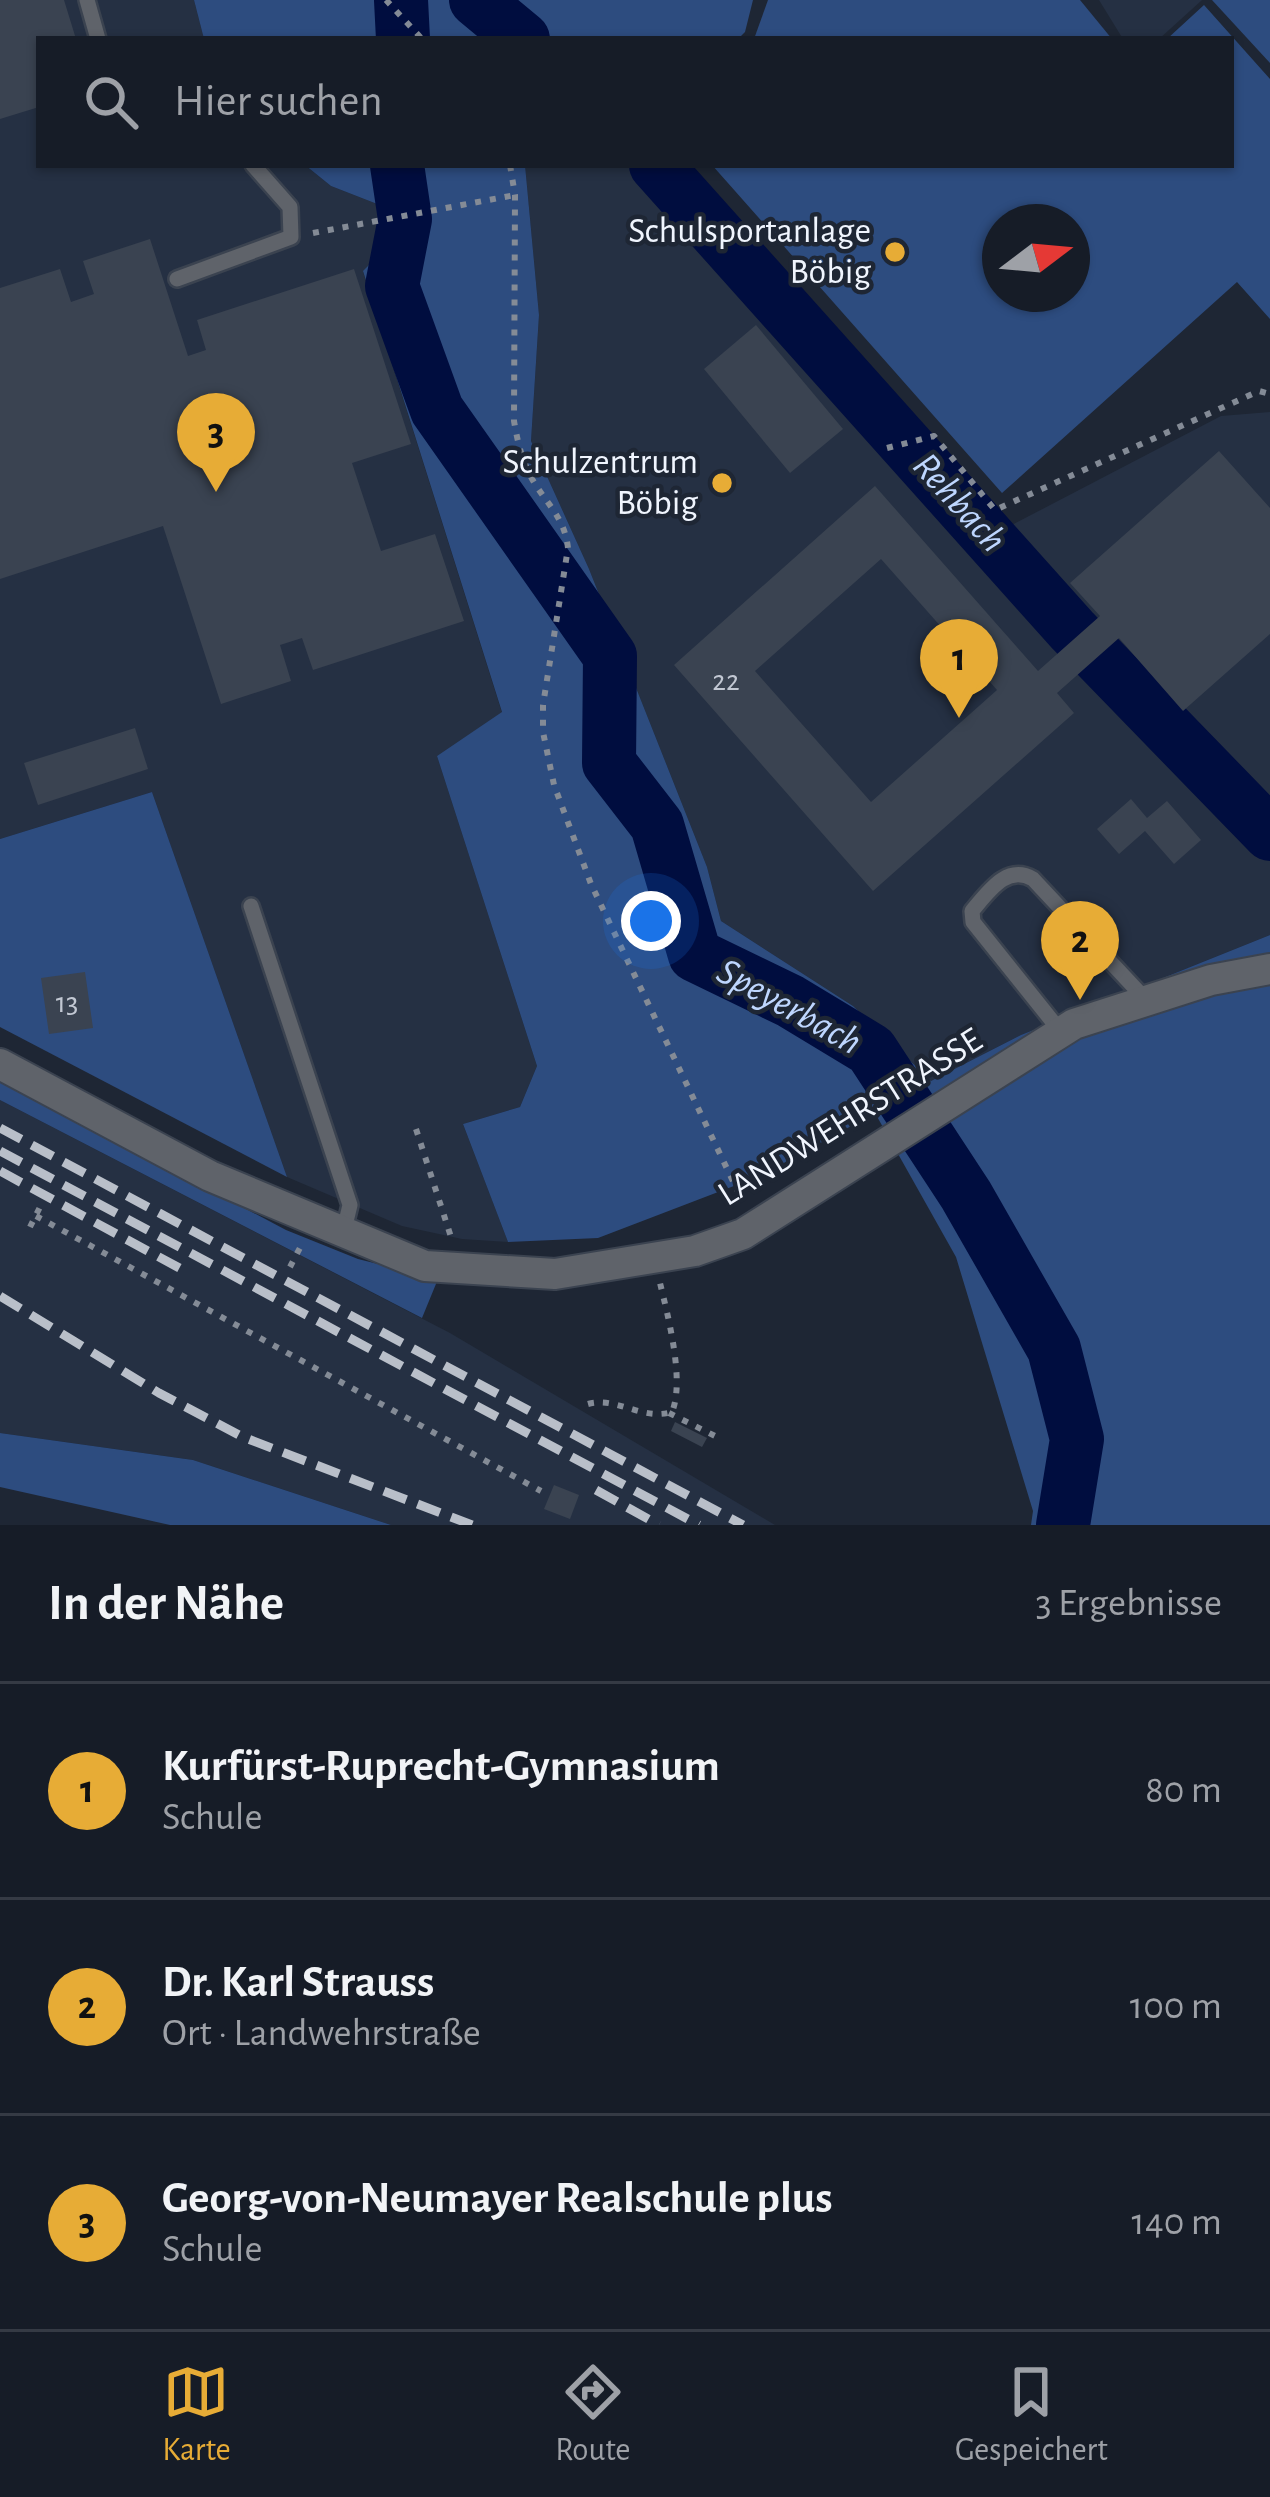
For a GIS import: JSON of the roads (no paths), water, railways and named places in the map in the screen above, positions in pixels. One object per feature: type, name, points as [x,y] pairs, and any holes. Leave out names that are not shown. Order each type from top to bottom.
[{"type":"street","name":"LANDWEHRSTRASSE","points":[[0,1064],[210,1176],[343,1235],[425,1266],[555,1274],[695,1251],[756,1226],[1061,1032],[1210,980],[1270,969]]},
{"type":"lane","points":[[87,0],[97,36]]},
{"type":"lane","points":[[177,279],[292,237],[290,207],[256,168]]},
{"type":"lane","points":[[1061,1032],[973,922],[972,911],[1010,873],[1021,872],[1033,879],[1147,1001]]},
{"type":"lane","points":[[251,906],[350,1205],[343,1235]]},
{"type":"waterway","name":"Speyerbach","points":[[401,0],[403,36]]},
{"type":"waterway","name":"Rehbach","points":[[476,0],[519,36]]},
{"type":"waterway","name":"Speyerbach","points":[[397,168],[405,219],[392,286],[437,410],[610,656],[609,763],[657,825],[695,955],[790,1001],[871,1050],[966,1195],[1054,1349],[1077,1439],[1063,1525]]},
{"type":"waterway","name":"Rehbach","points":[[659,168],[1072,630],[1270,834]]},
{"type":"railway","points":[[0,1128],[743,1525]]},
{"type":"railway","points":[[0,1151],[699,1525]]},
{"type":"railway","points":[[0,1171],[183,1270]]},
{"type":"railway","points":[[0,1296],[159,1393],[243,1437],[472,1525]]},
{"type":"railway","points":[[596,1490],[659,1525]]},
{"type":"place","name":"Schulsportanlage Böbig","points":[[895,252]]},
{"type":"place","name":"Schulzentrum Böbig","points":[[722,483]]},
{"type":"place","name":"Georg-von-Neumayer Realschule plus","points":[[216,492]]},
{"type":"place","name":"Kurfürst-Ruprecht-Gymnasium","points":[[959,718]]},
{"type":"place","name":"Dr. Karl Strauss","points":[[1080,1000]]}]
